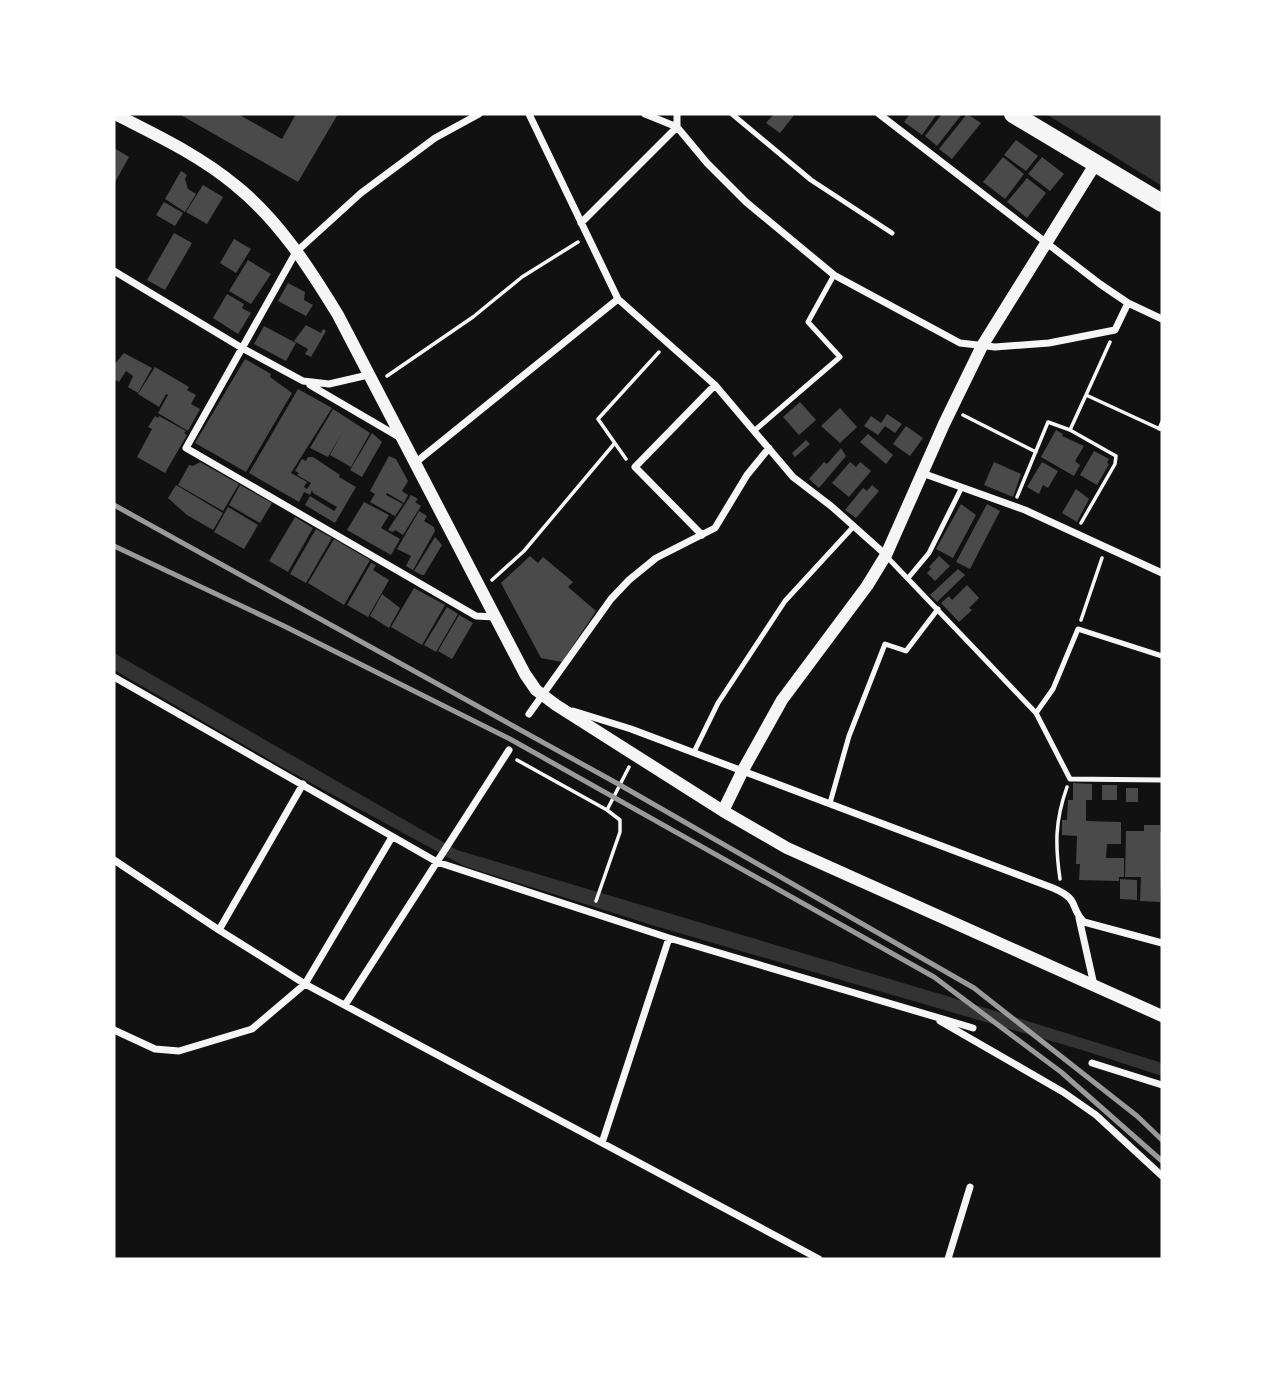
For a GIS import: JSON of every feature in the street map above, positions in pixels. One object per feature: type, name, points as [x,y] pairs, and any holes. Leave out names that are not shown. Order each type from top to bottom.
[{"type":"highway","points":[[1013,114],[1162,203]]},
{"type":"street","points":[[115,114],[198,159],[237,186],[296,252],[338,315],[494,617],[530,682],[542,695],[723,811],[787,848],[1162,1016]]},
{"type":"street","points":[[479,114],[435,138],[361,193],[296,252],[186,448],[476,616],[494,617]]},
{"type":"street","points":[[528,114],[618,299],[715,385],[793,477],[886,555]]},
{"type":"street","points":[[645,114],[677,127],[707,163],[746,202],[834,275],[960,343],[982,346],[1049,343],[1115,330],[1128,303]]},
{"type":"street","points":[[581,223],[677,127],[677,114]]},
{"type":"street","points":[[879,114],[1128,303],[1162,319]]},
{"type":"street","points":[[723,811],[782,700],[867,586],[886,555],[982,346],[1096,163]]},
{"type":"street","points":[[114,271],[401,439]]},
{"type":"street","points":[[414,464],[618,299]]},
{"type":"street","points":[[303,381],[329,384],[371,380]]},
{"type":"street","points":[[702,535],[635,467],[715,385]]},
{"type":"street","points":[[530,714],[595,618],[629,580],[679,544],[715,528],[747,475],[769,448]]},
{"type":"street","points":[[922,473],[1013,506],[1162,573]]},
{"type":"street","points":[[114,677],[437,862],[669,939],[973,1028]]},
{"type":"street","points":[[556,705],[743,770],[1062,892],[1073,900],[1079,917],[1094,986]]},
{"type":"street","points":[[345,1006],[508,752]]},
{"type":"street","points":[[219,930],[303,783]]},
{"type":"street","points":[[114,1030],[155,1049],[178,1051],[252,1030],[305,984],[391,837]]},
{"type":"street","points":[[114,860],[305,984],[819,1259]]},
{"type":"street","points":[[1079,917],[1096,927],[1162,943]]},
{"type":"street","points":[[602,1143],[669,939]]},
{"type":"street","points":[[927,1013],[1063,1092],[1096,1115],[1162,1176]]},
{"type":"street","points":[[1092,1063],[1162,1085]]},
{"type":"street","points":[[948,1259],[970,1187]]},
{"type":"lane","points":[[732,114],[811,180],[892,233]]},
{"type":"lane","points":[[754,431],[840,357],[808,322],[834,275]]},
{"type":"lane","points":[[909,577],[929,553],[962,487]]},
{"type":"lane","points":[[694,752],[718,703],[785,601],[854,526]]},
{"type":"lane","points":[[886,555],[1036,713],[1070,779],[1162,780]]},
{"type":"lane","points":[[830,803],[849,736],[885,644],[906,651],[938,609]]},
{"type":"lane","points":[[1036,713],[1053,689],[1078,629],[1162,656]]},
{"type":"path","points":[[371,380],[473,317],[522,277],[588,236]]},
{"type":"path","points":[[1070,430],[1115,330]]},
{"type":"path","points":[[635,467],[614,444],[598,419],[668,343]]},
{"type":"path","points":[[1086,395],[1160,430],[1162,422]]},
{"type":"path","points":[[951,409],[1036,452]]},
{"type":"path","points":[[1013,506],[1048,422],[1070,430],[1116,456],[1115,464],[1074,534]]},
{"type":"path","points":[[481,591],[524,551],[614,444]]},
{"type":"path","points":[[1078,629],[1105,549]]},
{"type":"path","points":[[508,752],[620,820],[620,832],[593,912]]},
{"type":"path","points":[[607,810],[634,755]]},
{"type":"path","points":[[1062,892],[1056,832],[1060,808],[1070,779]]},
{"type":"shaded area","points":[[1046,114],[1162,114],[1162,186]]},
{"type":"shaded area","points":[[114,653],[457,850],[1162,1063],[1162,1076],[1082,1050],[655,926],[464,866],[289,771],[114,670]]},
{"type":"building","points":[[179,114],[238,114],[282,139],[296,114],[338,114],[298,182]]},
{"type":"building","points":[[774,114],[795,114],[780,133],[766,123]]},
{"type":"building","points":[[910,114],[937,114],[922,135],[904,122]]},
{"type":"building","points":[[942,114],[962,114],[937,146],[925,136]]},
{"type":"building","points":[[967,114],[981,123],[952,159],[939,149]]},
{"type":"building","points":[[1016,140],[1038,156],[1026,171],[1004,155]]},
{"type":"building","points":[[114,148],[129,157],[114,184]]},
{"type":"building","points":[[1003,157],[1024,174],[1005,199],[983,182]]},
{"type":"building","points":[[1042,157],[1064,174],[1050,191],[1028,174]]},
{"type":"building","points":[[181,171],[187,175],[185,179],[188,189],[196,194],[185,212],[165,199]]},
{"type":"building","points":[[1027,178],[1046,193],[1027,218],[1007,202]]},
{"type":"building","points":[[203,185],[223,197],[207,224],[186,212]]},
{"type":"building","points":[[164,202],[183,213],[175,226],[156,215]]},
{"type":"building","points":[[174,233],[192,243],[165,290],[147,280]]},
{"type":"building","points":[[234,239],[251,249],[236,273],[220,263]]},
{"type":"building","points":[[248,260],[271,274],[251,304],[229,291]]},
{"type":"building","points":[[288,283],[305,292],[304,300],[313,305],[306,316],[278,301]]},
{"type":"building","points":[[227,294],[244,304],[242,308],[251,313],[238,334],[213,318]]},
{"type":"building","points":[[306,325],[321,333],[323,329],[326,331],[311,357],[305,354],[308,349],[294,341]]},
{"type":"building","points":[[264,326],[296,343],[286,361],[254,344]]},
{"type":"building","points":[[124,353],[152,368],[138,393],[128,387],[133,376],[126,371],[119,382],[114,379],[114,365]]},
{"type":"building","points":[[245,359],[271,374],[270,377],[292,393],[246,472],[195,443]]},
{"type":"building","points":[[155,367],[189,387],[187,390],[196,395],[191,404],[200,409],[188,431],[158,413],[168,395],[166,394],[159,407],[138,394]]},
{"type":"building","points":[[298,389],[332,408],[291,473],[307,482],[304,487],[307,489],[311,483],[295,471],[302,459],[306,461],[308,457],[313,457],[356,487],[335,523],[305,505],[310,496],[334,511],[337,507],[312,490],[310,495],[304,492],[299,502],[249,473]]},
{"type":"building","points":[[800,402],[816,420],[799,435],[783,417]]},
{"type":"building","points":[[840,408],[857,427],[840,443],[821,426]]},
{"type":"building","points":[[333,409],[370,433],[351,467],[330,455],[343,431],[328,457],[310,448]]},
{"type":"building","points":[[887,414],[902,424],[895,433],[885,426],[878,435],[864,426],[871,416],[881,423]]},
{"type":"building","points":[[155,416],[186,431],[184,433],[187,435],[165,473],[137,457],[152,429],[148,427]]},
{"type":"building","points":[[906,426],[923,438],[910,456],[893,444]]},
{"type":"building","points":[[1056,430],[1063,434],[1062,436],[1084,446],[1075,461],[1080,465],[1074,476],[1041,457]]},
{"type":"building","points":[[372,433],[382,442],[362,477],[350,470]]},
{"type":"building","points":[[868,434],[893,455],[886,464],[860,442]]},
{"type":"building","points":[[806,440],[810,444],[795,457],[792,453]]},
{"type":"building","points":[[841,448],[846,456],[819,488],[809,479]]},
{"type":"building","points":[[1094,451],[1109,459],[1097,485],[1080,475]]},
{"type":"building","points":[[389,456],[396,459],[408,481],[402,491],[408,495],[404,503],[387,493],[386,495],[403,504],[395,516],[370,502],[375,494],[370,491]]},
{"type":"building","points":[[200,462],[239,484],[223,511],[178,485],[189,465]]},
{"type":"building","points":[[850,462],[856,467],[860,462],[871,471],[849,497],[832,483]]},
{"type":"building","points":[[994,462],[1021,474],[1013,497],[984,485]]},
{"type":"building","points":[[1042,462],[1058,471],[1048,488],[1043,485],[1039,494],[1027,487]]},
{"type":"building","points":[[176,485],[223,513],[213,530],[187,515],[168,498]]},
{"type":"building","points":[[240,485],[272,503],[260,523],[229,505]]},
{"type":"building","points":[[872,485],[879,491],[856,518],[845,510],[863,488],[867,491]]},
{"type":"building","points":[[1076,489],[1089,499],[1077,522],[1062,513]]},
{"type":"building","points":[[411,495],[418,499],[415,502],[421,506],[403,535],[395,530],[388,530]]},
{"type":"building","points":[[364,502],[389,515],[381,528],[400,539],[391,555],[347,530]]},
{"type":"building","points":[[961,504],[976,515],[953,558],[936,549]]},
{"type":"building","points":[[987,504],[1000,511],[970,569],[956,562]]},
{"type":"building","points":[[228,507],[258,525],[244,549],[214,532]]},
{"type":"building","points":[[419,511],[427,516],[424,521],[434,527],[435,531],[413,570],[406,566],[411,556],[397,549]]},
{"type":"building","points":[[295,517],[313,528],[288,572],[269,561]]},
{"type":"building","points":[[316,529],[332,538],[306,583],[290,574]]},
{"type":"building","points":[[435,537],[442,545],[422,575],[414,571]]},
{"type":"building","points":[[334,539],[370,560],[344,605],[308,583]]},
{"type":"building","points":[[530,556],[538,563],[543,557],[573,582],[568,587],[596,611],[562,662],[541,658],[501,583]]},
{"type":"building","points":[[939,556],[950,566],[935,581],[927,573]]},
{"type":"building","points":[[371,563],[376,565],[373,570],[389,580],[368,617],[347,605]]},
{"type":"building","points":[[958,569],[965,575],[937,602],[930,595]]},
{"type":"building","points":[[967,585],[979,598],[969,608],[972,610],[959,622],[941,603],[949,596],[952,600]]},
{"type":"building","points":[[414,588],[445,605],[422,645],[391,627]]},
{"type":"building","points":[[382,594],[400,608],[389,628],[370,616]]},
{"type":"building","points":[[447,607],[458,614],[436,652],[424,645]]},
{"type":"building","points":[[459,615],[473,623],[452,659],[438,651]]},
{"type":"building","points":[[1073,783],[1092,784],[1092,800],[1086,800],[1086,821],[1121,822],[1121,844],[1107,844],[1106,858],[1124,858],[1124,877],[1119,877],[1119,881],[1079,880],[1080,864],[1076,864],[1077,836],[1062,835],[1062,820],[1067,820],[1068,800],[1073,800]]},
{"type":"building","points":[[1102,785],[1117,785],[1117,800],[1102,800]]},
{"type":"building","points":[[1126,788],[1138,788],[1138,802],[1126,802]]},
{"type":"building","points":[[1144,825],[1160,825],[1162,832],[1160,902],[1140,901],[1141,877],[1125,877],[1126,831],[1144,831]]},
{"type":"building","points":[[1120,879],[1137,880],[1137,900],[1120,899]]},
{"type":"railway","points":[[114,505],[620,785],[974,988],[1137,1116],[1162,1140]]},
{"type":"railway","points":[[114,546],[284,626],[510,739],[934,977],[1061,1072],[1162,1161]]}]
